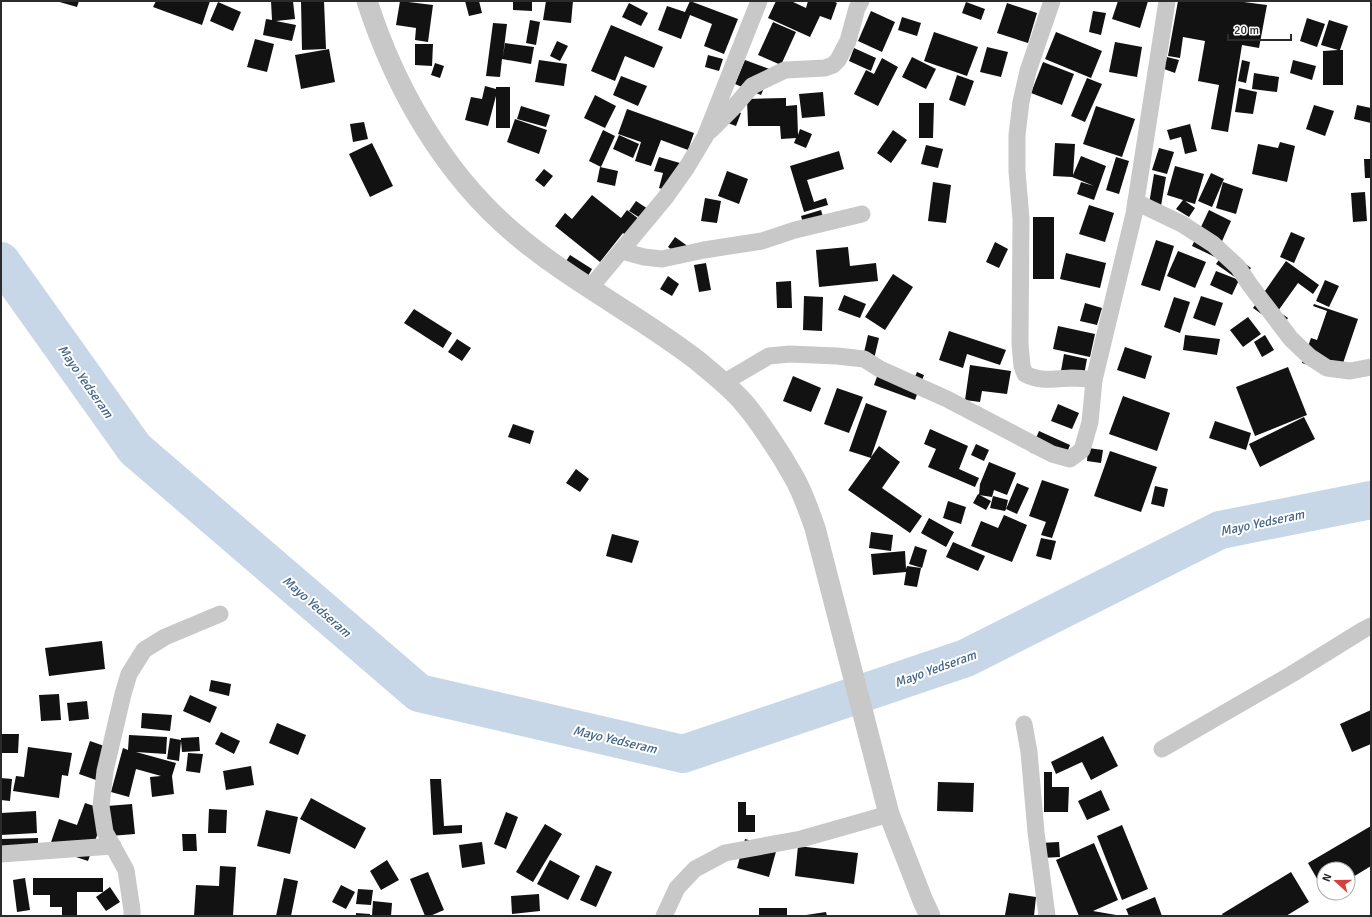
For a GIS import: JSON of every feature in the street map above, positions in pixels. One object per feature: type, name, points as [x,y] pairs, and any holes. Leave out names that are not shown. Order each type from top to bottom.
[{"type":"street","points":[[367,1],[377,32],[396,77],[417,115],[447,162],[482,204],[513,233],[547,260],[663,335],[694,359],[742,401],[767,433],[798,484],[815,528],[889,814],[930,916]]},
{"type":"street","points":[[590,288],[665,198],[687,167],[705,137],[759,1]]},
{"type":"street","points":[[705,137],[752,86],[785,70],[825,68],[833,65],[838,60],[848,42],[857,8],[861,1]]},
{"type":"street","points":[[1052,1],[1028,71],[1021,102],[1017,135],[1017,171],[1021,219],[1020,344],[1022,366],[1025,374],[1032,378],[1041,380],[1074,378],[1094,380]]},
{"type":"street","points":[[723,383],[769,356],[790,354],[864,359],[880,369],[947,399],[1052,454],[1070,459],[1082,450],[1090,422],[1094,380],[1136,202],[1167,1]]},
{"type":"street","points":[[1136,202],[1182,224],[1213,244],[1238,267],[1291,339],[1310,357],[1327,368],[1350,371],[1371,367]]},
{"type":"street","points":[[622,251],[644,257],[662,259],[704,250],[762,241],[795,230],[862,214]]},
{"type":"street","points":[[132,916],[126,870],[105,832],[101,806],[105,771],[123,694],[129,674],[144,650],[165,637],[220,614]]},
{"type":"street","points":[[1162,749],[1292,674],[1371,626]]},
{"type":"street","points":[[1024,724],[1029,752],[1036,832],[1047,916]]},
{"type":"street","points":[[664,916],[677,888],[695,869],[725,853],[801,839],[889,814]]},
{"type":"street","points":[[1,854],[113,846]]},
{"type":"building","points":[[56,1],[79,1],[77,7]]},
{"type":"building","points":[[156,1],[210,1],[202,25],[153,7]]},
{"type":"building","points":[[271,1],[293,1],[295,19],[276,21],[296,25],[292,41],[263,35],[266,19],[272,20]]},
{"type":"building","points":[[301,1],[324,1],[326,49],[302,50]]},
{"type":"building","points":[[400,1],[433,5],[428,42],[415,40],[416,28],[396,25]]},
{"type":"building","points":[[465,1],[479,1],[482,13],[469,16]]},
{"type":"building","points":[[513,1],[532,1],[532,11],[513,10]]},
{"type":"building","points":[[546,1],[573,1],[571,23],[543,20]]},
{"type":"building","points":[[690,1],[738,19],[724,54],[704,46],[712,24],[690,15],[681,39],[658,30],[667,6],[685,12]]},
{"type":"building","points":[[776,1],[791,1],[806,8],[808,1],[833,1],[837,3],[831,20],[820,16],[810,37],[768,18]]},
{"type":"building","points":[[1118,1],[1148,1],[1140,28],[1112,19]]},
{"type":"building","points":[[1178,1],[1236,1],[1267,5],[1259,48],[1242,45],[1228,132],[1211,129],[1219,85],[1198,81],[1205,41],[1183,37],[1180,58],[1168,56]]},
{"type":"building","points":[[218,2],[241,12],[233,31],[210,21]]},
{"type":"building","points":[[966,2],[985,9],[981,20],[962,13]]},
{"type":"building","points":[[629,3],[648,13],[641,26],[622,17]]},
{"type":"building","points":[[1007,3],[1037,13],[1028,43],[997,33]]},
{"type":"building","points":[[871,11],[895,22],[882,52],[858,41]]},
{"type":"building","points":[[1093,11],[1106,13],[1101,35],[1089,32]]},
{"type":"building","points":[[902,17],[921,23],[917,36],[898,30]]},
{"type":"building","points":[[1307,18],[1325,24],[1317,47],[1300,41]]},
{"type":"building","points":[[530,20],[540,22],[536,45],[526,43]]},
{"type":"building","points":[[1329,20],[1348,26],[1340,50],[1343,50],[1343,85],[1323,85],[1323,51],[1338,50],[1321,45]]},
{"type":"building","points":[[773,22],[796,32],[781,65],[758,55]]},
{"type":"building","points":[[493,23],[507,24],[503,56],[505,43],[534,47],[531,64],[502,59],[500,77],[486,76]]},
{"type":"building","points":[[611,25],[663,47],[654,68],[625,56],[615,81],[591,71]]},
{"type":"building","points":[[934,32],[978,47],[967,76],[924,61]]},
{"type":"building","points":[[1056,32],[1102,51],[1091,78],[1045,59]]},
{"type":"building","points":[[255,39],[274,44],[267,72],[247,67]]},
{"type":"building","points":[[557,41],[568,46],[560,61],[550,56]]},
{"type":"building","points":[[1115,42],[1142,47],[1137,77],[1109,72]]},
{"type":"building","points":[[415,44],[433,44],[432,66],[415,65]]},
{"type":"building","points":[[987,47],[1008,52],[1001,77],[980,72]]},
{"type":"building","points":[[854,48],[876,58],[871,71],[849,61]]},
{"type":"building","points":[[329,49],[335,82],[301,89],[295,55]]},
{"type":"building","points":[[708,55],[723,59],[719,71],[705,67]]},
{"type":"building","points":[[912,57],[936,69],[926,89],[902,77]]},
{"type":"building","points":[[1167,57],[1179,60],[1175,73],[1164,69]]},
{"type":"building","points":[[882,58],[898,67],[878,106],[854,94],[866,70],[874,74]]},
{"type":"building","points":[[539,60],[567,64],[564,86],[535,82]]},
{"type":"building","points":[[745,60],[772,70],[761,95],[735,84]]},
{"type":"building","points":[[1242,60],[1250,62],[1246,83],[1238,81]]},
{"type":"building","points":[[1293,60],[1316,66],[1312,80],[1290,73]]},
{"type":"building","points":[[1043,62],[1074,74],[1062,105],[1031,93]]},
{"type":"building","points":[[435,63],[444,66],[440,78],[431,75]]},
{"type":"building","points":[[1254,73],[1279,77],[1277,92],[1252,89]]},
{"type":"building","points":[[957,75],[974,81],[965,106],[949,100]]},
{"type":"building","points":[[621,76],[647,86],[638,106],[613,95]]},
{"type":"building","points":[[1087,78],[1102,84],[1085,122],[1071,116]]},
{"type":"building","points":[[485,86],[496,89],[496,87],[510,87],[510,128],[496,128],[496,96],[488,126],[465,120],[471,97],[482,99]]},
{"type":"building","points":[[1239,88],[1257,92],[1253,114],[1235,112]]},
{"type":"building","points":[[823,92],[825,116],[802,118],[799,94]]},
{"type":"building","points":[[595,95],[616,106],[605,128],[584,118]]},
{"type":"building","points":[[786,98],[786,106],[797,105],[798,135],[800,129],[812,134],[806,148],[794,143],[796,138],[781,139],[780,126],[748,126],[747,99]]},
{"type":"building","points":[[919,103],[934,103],[933,138],[919,138]]},
{"type":"building","points":[[1314,105],[1334,111],[1325,136],[1306,129]]},
{"type":"building","points":[[1357,105],[1371,108],[1371,123],[1354,119]]},
{"type":"building","points":[[521,106],[550,115],[546,127],[517,119]]},
{"type":"building","points":[[1096,106],[1135,119],[1122,157],[1083,144]]},
{"type":"building","points":[[627,109],[694,133],[688,150],[661,140],[651,166],[635,161],[641,142],[618,134]]},
{"type":"building","points":[[729,109],[741,113],[736,126],[725,122]]},
{"type":"building","points":[[515,119],[547,130],[539,154],[507,142]]},
{"type":"building","points":[[364,122],[368,139],[353,142],[350,124]]},
{"type":"building","points":[[1190,124],[1197,151],[1185,154],[1181,137],[1170,140],[1167,130]]},
{"type":"building","points":[[603,130],[615,136],[601,167],[589,161]]},
{"type":"building","points":[[893,130],[907,140],[891,163],[877,153]]},
{"type":"building","points":[[619,135],[639,144],[633,158],[613,149]]},
{"type":"building","points":[[1280,142],[1295,146],[1287,182],[1252,174],[1258,144],[1278,148]]},
{"type":"building","points":[[372,143],[393,186],[370,197],[349,154]]},
{"type":"building","points":[[1055,143],[1075,144],[1073,175],[1081,156],[1106,166],[1094,200],[1077,194],[1081,182],[1094,186],[1072,177],[1053,176]]},
{"type":"building","points":[[926,145],[943,149],[938,168],[921,164]]},
{"type":"building","points":[[1159,148],[1174,152],[1167,174],[1152,170]]},
{"type":"building","points":[[839,151],[844,169],[807,180],[814,202],[826,198],[828,205],[804,212],[790,166]]},
{"type":"building","points":[[659,157],[680,163],[671,192],[659,188],[663,173],[654,171]]},
{"type":"building","points":[[1116,157],[1129,161],[1119,194],[1106,190]]},
{"type":"building","points":[[1364,159],[1371,159],[1371,178],[1365,178]]},
{"type":"building","points":[[1175,166],[1204,174],[1195,204],[1185,201],[1195,208],[1189,217],[1176,209],[1183,200],[1167,195]]},
{"type":"building","points":[[600,167],[618,171],[615,186],[597,182]]},
{"type":"building","points":[[544,169],[553,176],[544,187],[535,180]]},
{"type":"building","points":[[727,171],[748,179],[739,204],[718,196]]},
{"type":"building","points":[[1211,173],[1224,179],[1212,207],[1198,201]]},
{"type":"building","points":[[1154,174],[1166,177],[1161,206],[1149,204]]},
{"type":"building","points":[[933,182],[951,185],[946,223],[928,221]]},
{"type":"building","points":[[1223,182],[1243,189],[1236,214],[1216,208]]},
{"type":"building","points":[[1365,192],[1367,221],[1353,222],[1351,193]]},
{"type":"building","points":[[592,195],[621,218],[627,210],[643,222],[630,239],[623,233],[600,262],[555,226],[565,213],[572,219]]},
{"type":"building","points":[[705,198],[721,201],[717,223],[701,221]]},
{"type":"building","points":[[636,201],[651,211],[645,221],[629,211]]},
{"type":"building","points":[[1089,205],[1114,213],[1105,242],[1079,234]]},
{"type":"building","points":[[821,210],[825,224],[805,230],[801,216]]},
{"type":"building","points":[[1209,210],[1231,221],[1215,257],[1192,246]]},
{"type":"building","points":[[1033,217],[1054,217],[1054,279],[1033,279]]},
{"type":"building","points":[[1291,232],[1305,238],[1294,263],[1280,257]]},
{"type":"building","points":[[675,237],[689,247],[682,257],[668,247]]},
{"type":"building","points":[[1156,240],[1174,246],[1160,291],[1141,285]]},
{"type":"building","points":[[995,242],[1008,249],[999,268],[986,262]]},
{"type":"building","points":[[848,247],[850,266],[876,263],[878,281],[819,287],[816,250]]},
{"type":"building","points":[[1226,250],[1251,268],[1241,282],[1216,264]]},
{"type":"building","points":[[1178,251],[1206,262],[1195,288],[1167,276]]},
{"type":"building","points":[[1066,253],[1106,263],[1100,288],[1060,279]]},
{"type":"building","points":[[570,255],[592,269],[584,283],[561,269]]},
{"type":"building","points":[[1286,261],[1319,285],[1313,294],[1298,283],[1278,311],[1288,318],[1281,328],[1253,308]]},
{"type":"building","points":[[706,263],[711,290],[699,292],[694,265]]},
{"type":"building","points":[[1216,271],[1239,280],[1232,295],[1210,285]]},
{"type":"building","points":[[893,274],[913,287],[885,330],[865,317]]},
{"type":"building","points":[[668,276],[679,284],[672,296],[660,289]]},
{"type":"building","points":[[1325,280],[1339,286],[1329,307],[1316,301]]},
{"type":"building","points":[[791,281],[792,308],[777,308],[776,282]]},
{"type":"building","points":[[844,295],[866,304],[860,318],[838,310]]},
{"type":"building","points":[[804,296],[823,297],[822,331],[803,330]]},
{"type":"building","points":[[1201,296],[1223,303],[1215,326],[1193,318]]},
{"type":"building","points":[[1174,297],[1190,302],[1180,333],[1164,327]]},
{"type":"building","points":[[1085,303],[1102,308],[1097,325],[1080,321]]},
{"type":"building","points":[[1314,304],[1358,319],[1339,375],[1302,363],[1311,338],[1317,340],[1327,311],[1313,306]]},
{"type":"building","points":[[414,309],[452,333],[443,348],[404,323]]},
{"type":"building","points":[[1248,317],[1261,334],[1243,347],[1230,330]]},
{"type":"building","points":[[1058,326],[1095,334],[1090,357],[1053,349]]},
{"type":"building","points":[[949,331],[1006,350],[1000,365],[967,354],[963,368],[939,360]]},
{"type":"building","points":[[868,335],[879,338],[874,359],[863,357]]},
{"type":"building","points":[[1185,335],[1220,339],[1217,355],[1183,350]]},
{"type":"building","points":[[1265,335],[1274,350],[1262,357],[1254,342]]},
{"type":"building","points":[[457,339],[471,348],[462,361],[448,352]]},
{"type":"building","points":[[1125,347],[1152,356],[1145,379],[1117,370]]},
{"type":"building","points":[[1064,354],[1087,359],[1082,386],[1059,382]]},
{"type":"building","points":[[970,365],[1011,371],[1007,394],[982,391],[980,402],[965,400]]},
{"type":"building","points":[[1288,367],[1307,415],[1255,436],[1236,387]]},
{"type":"building","points":[[879,371],[914,379],[917,372],[924,375],[915,400],[874,385]]},
{"type":"building","points":[[793,376],[821,388],[811,412],[783,401]]},
{"type":"building","points":[[837,388],[863,397],[849,433],[824,424]]},
{"type":"building","points":[[1123,396],[1170,413],[1157,451],[1109,434]]},
{"type":"building","points":[[866,403],[887,411],[871,457],[879,446],[900,462],[882,488],[922,516],[910,533],[848,490],[871,458],[849,451]]},
{"type":"building","points":[[1058,404],[1079,413],[1072,429],[1051,421]]},
{"type":"building","points":[[1304,417],[1315,439],[1260,467],[1249,444]]},
{"type":"building","points":[[1215,421],[1251,433],[1246,450],[1209,438]]},
{"type":"building","points":[[513,424],[534,431],[530,444],[508,437]]},
{"type":"building","points":[[930,429],[968,446],[959,469],[979,478],[975,487],[928,467],[936,449],[924,444]]},
{"type":"building","points":[[1039,431],[1070,445],[1062,465],[1030,452]]},
{"type":"building","points":[[976,444],[989,450],[984,461],[971,455]]},
{"type":"building","points":[[1088,448],[1103,450],[1101,463],[1087,461]]},
{"type":"building","points":[[1110,451],[1157,467],[1141,512],[1094,496]]},
{"type":"building","points":[[989,462],[1016,473],[1007,495],[994,490],[992,497],[979,495],[980,484]]},
{"type":"building","points":[[576,469],[589,479],[580,492],[566,483]]},
{"type":"building","points":[[1042,480],[1069,489],[1052,538],[1041,535],[1046,522],[1029,516]]},
{"type":"building","points":[[1017,483],[1029,488],[1017,514],[1006,509]]},
{"type":"building","points":[[1155,486],[1168,489],[1164,507],[1151,504]]},
{"type":"building","points":[[978,494],[991,501],[986,510],[973,503]]},
{"type":"building","points":[[993,496],[1008,500],[1005,511],[990,508]]},
{"type":"building","points":[[948,501],[966,507],[961,524],[943,518]]},
{"type":"building","points":[[1004,515],[1027,525],[1012,562],[971,546],[981,521],[998,528]]},
{"type":"building","points":[[929,518],[954,532],[946,547],[921,533]]},
{"type":"building","points":[[871,532],[893,535],[891,551],[869,548]]},
{"type":"building","points":[[612,534],[639,541],[632,563],[606,556]]},
{"type":"building","points":[[1041,538],[1056,541],[1051,560],[1036,556]]},
{"type":"building","points":[[953,542],[985,556],[978,571],[946,557]]},
{"type":"building","points":[[915,546],[927,550],[922,568],[909,564]]},
{"type":"building","points":[[905,551],[906,569],[907,566],[921,568],[917,587],[904,585],[906,572],[873,575],[871,554]]},
{"type":"building","points":[[102,641],[105,669],[49,676],[45,648]]},
{"type":"building","points":[[211,680],[231,684],[229,696],[209,691]]},
{"type":"building","points":[[59,694],[61,720],[41,721],[39,695]]},
{"type":"building","points":[[190,695],[217,707],[210,723],[183,711]]},
{"type":"building","points":[[87,701],[89,719],[69,721],[67,703]]},
{"type":"building","points":[[1371,710],[1371,744],[1352,752],[1340,724]]},
{"type":"building","points":[[142,713],[172,715],[170,731],[141,728]]},
{"type":"building","points":[[277,723],[306,735],[298,755],[269,743]]},
{"type":"building","points":[[221,732],[240,741],[234,754],[215,744]]},
{"type":"building","points":[[1,734],[19,734],[18,753],[1,753]]},
{"type":"building","points":[[129,735],[167,737],[166,754],[136,752],[176,763],[172,776],[174,794],[152,797],[150,777],[161,776],[136,769],[129,797],[111,792],[123,748],[128,750]]},
{"type":"building","points":[[1103,736],[1118,766],[1091,780],[1082,762],[1056,774],[1051,762]]},
{"type":"building","points":[[199,737],[200,751],[182,752],[181,741],[179,761],[167,759],[170,738],[181,740],[181,738]]},
{"type":"building","points":[[90,741],[107,747],[96,780],[79,774]]},
{"type":"building","points":[[28,747],[72,753],[68,776],[62,775],[59,798],[13,791],[16,776],[24,777]]},
{"type":"building","points":[[188,753],[203,754],[200,773],[186,771]]},
{"type":"building","points":[[251,766],[254,785],[226,790],[223,771]]},
{"type":"building","points":[[1044,772],[1052,772],[1052,787],[1069,787],[1068,812],[1044,812]]},
{"type":"building","points":[[1,778],[12,779],[10,801],[1,800]]},
{"type":"building","points":[[430,779],[441,779],[444,826],[462,825],[462,833],[433,835]]},
{"type":"building","points":[[938,782],[974,783],[973,812],[937,811]]},
{"type":"building","points":[[1101,790],[1110,810],[1087,820],[1078,801]]},
{"type":"building","points":[[311,798],[366,828],[355,849],[300,819]]},
{"type":"building","points":[[738,802],[746,802],[746,815],[755,815],[755,832],[738,832]]},
{"type":"building","points":[[85,803],[106,810],[88,861],[49,848],[59,819],[77,825]]},
{"type":"building","points":[[132,804],[135,834],[110,836],[107,806]]},
{"type":"building","points":[[209,809],[227,810],[226,833],[208,833]]},
{"type":"building","points":[[266,810],[298,817],[290,854],[257,846]]},
{"type":"building","points":[[36,811],[37,833],[1,835],[1,813]]},
{"type":"building","points":[[506,812],[518,817],[506,849],[494,844]]},
{"type":"building","points":[[545,824],[562,834],[533,882],[516,872]]},
{"type":"building","points":[[1122,825],[1148,889],[1122,900],[1097,836]]},
{"type":"building","points":[[1371,826],[1371,866],[1356,875],[1356,861],[1316,861],[1316,877],[1308,863]]},
{"type":"building","points":[[182,834],[196,834],[197,851],[183,851]]},
{"type":"building","points":[[38,838],[38,854],[1,855],[1,839]]},
{"type":"building","points":[[745,839],[777,848],[769,877],[737,868]]},
{"type":"building","points":[[482,842],[485,864],[462,868],[459,845]]},
{"type":"building","points":[[1059,842],[1060,857],[1041,858],[1040,843]]},
{"type":"building","points":[[1094,843],[1118,900],[1093,911],[1122,916],[1079,916],[1056,860]]},
{"type":"building","points":[[798,846],[858,853],[854,884],[795,876]]},
{"type":"building","points":[[387,860],[399,880],[381,890],[370,871]]},
{"type":"building","points":[[550,860],[580,876],[568,900],[537,884]]},
{"type":"building","points":[[596,865],[612,872],[596,907],[580,900]]},
{"type":"building","points":[[220,866],[236,867],[233,916],[194,916],[196,885],[219,886]]},
{"type":"building","points":[[428,872],[444,910],[430,916],[425,916],[410,879]]},
{"type":"building","points":[[1291,872],[1309,902],[1286,916],[1223,916],[1222,914]]},
{"type":"building","points":[[25,878],[30,910],[17,912],[13,880]]},
{"type":"building","points":[[33,878],[103,878],[103,892],[77,892],[77,916],[62,916],[62,907],[50,907],[50,895],[33,895]]},
{"type":"building","points":[[284,878],[298,881],[291,916],[276,916]]},
{"type":"building","points":[[341,885],[355,892],[346,909],[332,902]]},
{"type":"building","points":[[110,887],[120,902],[106,911],[96,897]]},
{"type":"building","points":[[358,889],[373,890],[371,905],[356,904]]},
{"type":"building","points":[[1009,893],[1036,897],[1034,916],[1005,915]]},
{"type":"building","points":[[539,894],[540,911],[512,914],[511,896]]},
{"type":"building","points":[[1155,897],[1162,916],[1129,916],[1126,909]]},
{"type":"building","points":[[373,901],[392,903],[391,916],[372,916]]},
{"type":"building","points":[[759,908],[787,908],[787,916],[759,916]]},
{"type":"building","points":[[826,912],[827,916],[806,916],[806,915]]},
{"type":"building","points":[[356,913],[370,914],[370,916],[356,916]]},
{"type":"waterway","name":"Mayo Yedseram","points":[[1,261],[135,449],[419,693],[683,754],[966,658],[1220,530],[1371,500]]}]
